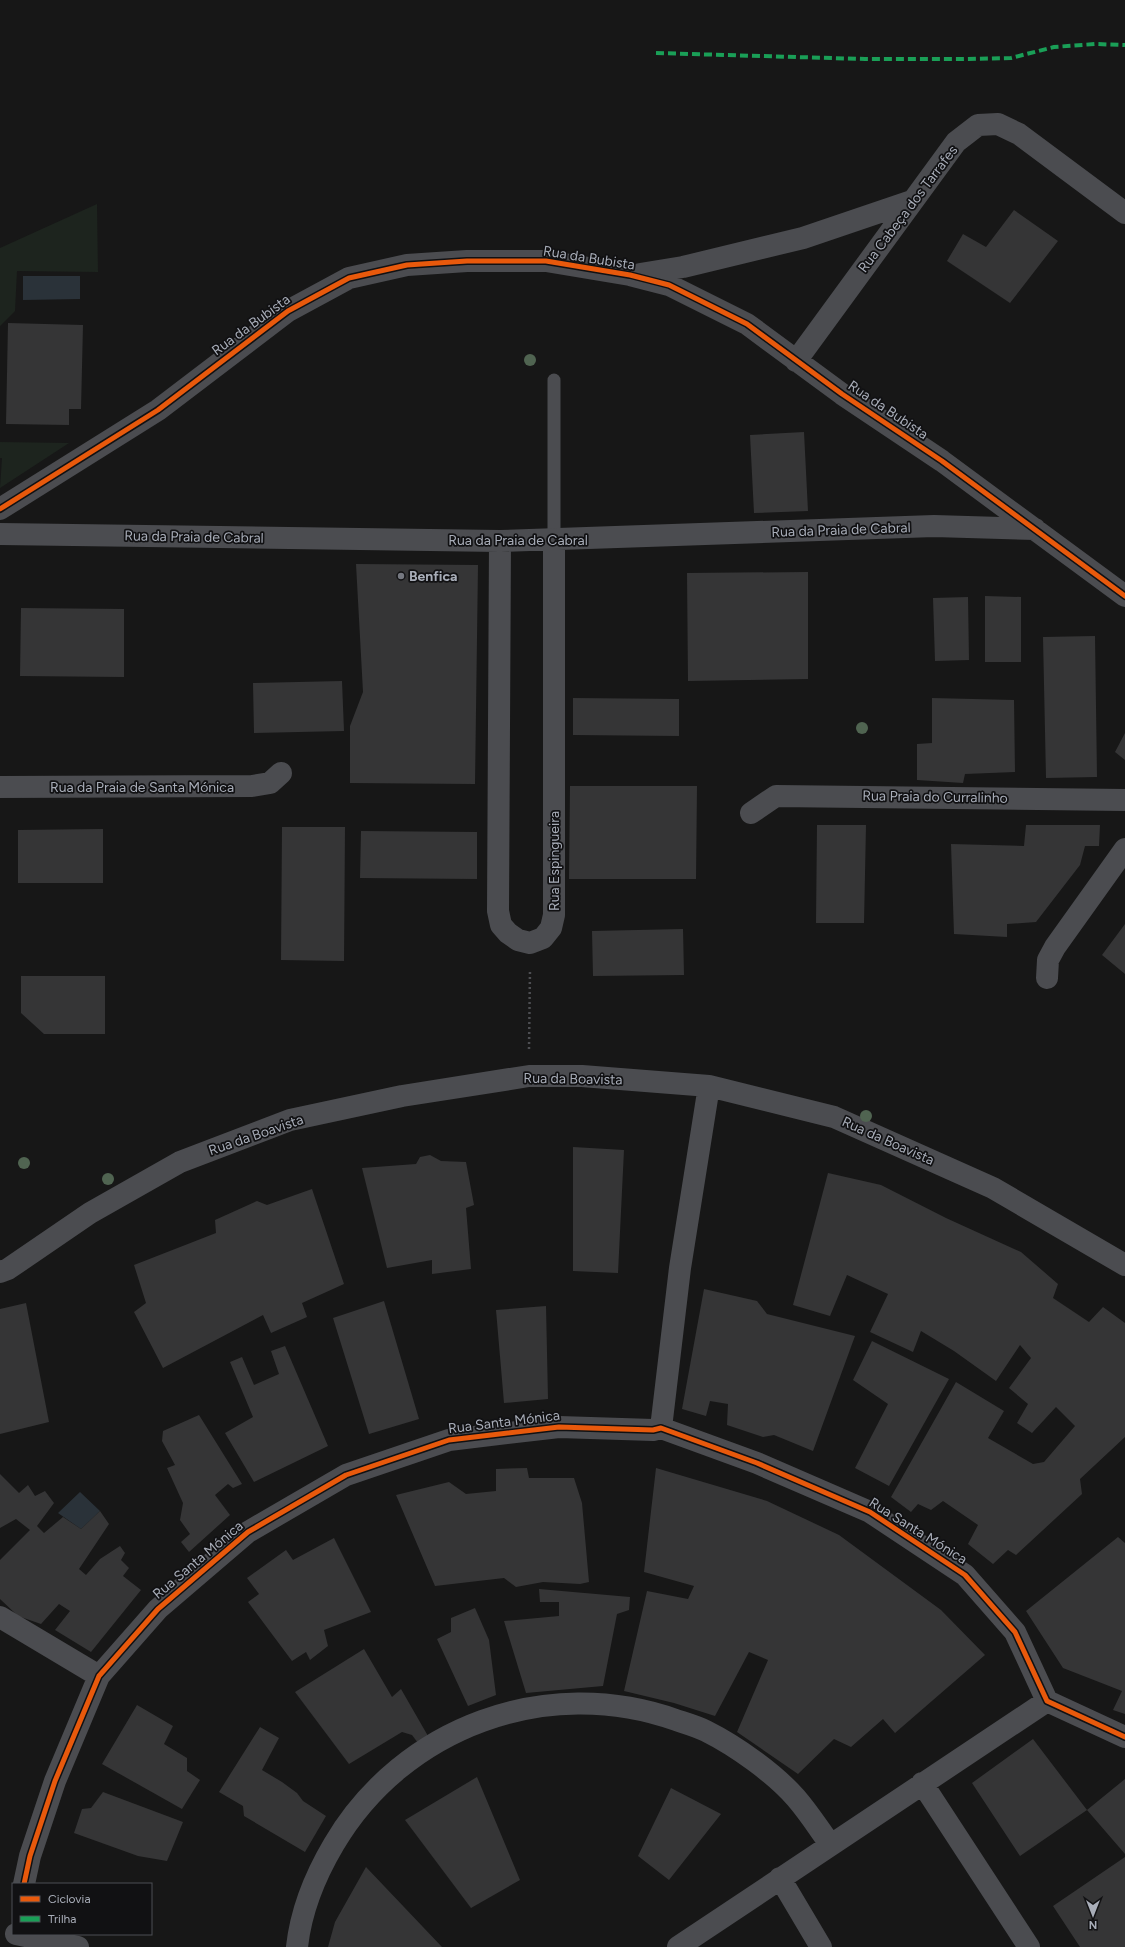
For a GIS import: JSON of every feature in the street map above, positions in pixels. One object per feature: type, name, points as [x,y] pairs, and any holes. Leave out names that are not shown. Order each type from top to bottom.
[{"type":"street","name":"Rua Cabeça dos Tarrafes","points":[[796,361],[956,142],[978,125],[998,124],[1019,134],[1125,213]]},
{"type":"street","points":[[630,275],[683,267],[803,238],[912,201]]},
{"type":"street","name":"Rua da Bubista","points":[[0,509],[158,410],[288,311],[349,278],[407,265],[467,261],[546,261],[630,275],[669,285],[747,324],[796,361],[942,461],[1125,596]]},
{"type":"street","name":"Rua da Praia de Cabral","points":[[0,534],[554,541],[934,526],[1035,529]]},
{"type":"street","points":[[500,541],[498,911],[501,925],[508,933],[518,940],[530,943]]},
{"type":"street","name":"Rua Espingueira","points":[[530,943],[543,938],[551,928],[554,915],[554,541]]},
{"type":"street","name":"Rua da Praia de Santa Mónica","points":[[0,787],[252,786],[270,783],[281,773]]},
{"type":"street","name":"Rua Praia do Curralinho","points":[[751,813],[776,796],[1125,800]]},
{"type":"street","points":[[1047,978],[1048,960],[1055,947],[1125,849]]},
{"type":"street","name":"Rua da Boavista","points":[[0,1272],[8,1269],[90,1214],[180,1162],[290,1120],[402,1096],[529,1076],[582,1076],[709,1086],[834,1117],[993,1188],[1125,1265]]},
{"type":"street","points":[[661,1428],[680,1268],[709,1086]]},
{"type":"street","name":"Rua Santa Mónica","points":[[24,1883],[30,1856],[55,1782],[99,1676],[158,1609],[248,1532],[346,1475],[449,1440],[559,1427],[653,1430],[661,1428],[757,1463],[870,1512],[965,1575],[1015,1632],[1047,1701]]},
{"type":"street","points":[[0,1618],[99,1676]]},
{"type":"street","points":[[678,1947],[830,1844],[1047,1701],[1125,1736]]},
{"type":"street","points":[[298,1947],[300,1923],[319,1870],[348,1821],[385,1778],[432,1744],[483,1720],[538,1706],[602,1704],[651,1711],[705,1730],[754,1760],[796,1798],[830,1844]]},
{"type":"street","points":[[922,1783],[1029,1947]]},
{"type":"street","points":[[780,1878],[821,1947]]},
{"type":"street","points":[[0,1930],[12,1933]]},
{"type":"street","points":[[11,1947],[15,1935]]},
{"type":"street","points":[[20,1935],[78,1947]]},
{"type":"lane","points":[[554,380],[554,541]]},
{"type":"path","points":[[529,1076],[530,943]]},
{"type":"shaded area","points":[[97,204],[98,272],[17,271],[15,311],[0,326],[0,248]]},
{"type":"shaded area","points":[[23,276],[80,276],[80,299],[23,300]]},
{"type":"shaded area","points":[[0,442],[69,443],[0,488],[2,458],[0,458]]},
{"type":"shaded area","points":[[80,1492],[100,1511],[81,1529],[58,1513]]},
{"type":"building","points":[[1014,210],[1058,241],[1010,303],[947,261],[963,234],[986,247]]},
{"type":"building","points":[[8,323],[83,325],[81,409],[69,409],[69,425],[6,424]]},
{"type":"building","points":[[804,432],[808,511],[754,513],[750,435]]},
{"type":"building","points":[[356,564],[478,565],[475,784],[350,783],[350,726],[363,692]]},
{"type":"building","points":[[808,572],[808,679],[688,681],[687,573]]},
{"type":"building","points":[[985,596],[1021,597],[1021,662],[985,662]]},
{"type":"building","points":[[968,597],[969,660],[935,661],[933,598]]},
{"type":"building","points":[[21,608],[124,609],[124,677],[20,676]]},
{"type":"building","points":[[1095,636],[1097,777],[1046,778],[1043,637]]},
{"type":"building","points":[[342,681],[344,731],[254,733],[253,683]]},
{"type":"building","points":[[573,698],[679,699],[679,736],[573,735]]},
{"type":"building","points":[[932,698],[1014,700],[1015,772],[965,774],[963,783],[917,780],[917,744],[932,743]]},
{"type":"building","points":[[1125,733],[1125,760],[1115,752]]},
{"type":"building","points":[[570,786],[697,786],[696,879],[569,879]]},
{"type":"building","points":[[817,825],[866,825],[864,923],[816,923]]},
{"type":"building","points":[[1026,825],[1100,825],[1099,846],[1085,846],[1080,865],[1036,922],[1007,924],[1007,937],[954,934],[951,844],[1024,846]]},
{"type":"building","points":[[282,827],[345,827],[344,961],[281,960]]},
{"type":"building","points":[[103,829],[103,883],[18,883],[18,830]]},
{"type":"building","points":[[361,831],[477,832],[477,879],[360,878]]},
{"type":"building","points":[[1125,924],[1125,974],[1102,955]]},
{"type":"building","points":[[683,929],[684,975],[593,976],[592,931]]},
{"type":"building","points":[[21,976],[105,976],[105,1034],[44,1034],[21,1013]]},
{"type":"building","points":[[573,1147],[624,1150],[618,1273],[573,1271]]},
{"type":"building","points":[[430,1155],[441,1161],[466,1162],[474,1205],[466,1208],[471,1269],[432,1274],[432,1260],[387,1268],[362,1168],[416,1164],[420,1157]]},
{"type":"building","points":[[828,1173],[881,1185],[946,1218],[1021,1252],[1058,1284],[1053,1298],[1089,1322],[1103,1307],[1125,1323],[1125,1437],[1080,1479],[1082,1494],[1016,1555],[1008,1550],[993,1564],[968,1544],[978,1525],[943,1501],[931,1510],[918,1504],[911,1512],[891,1497],[956,1382],[1004,1411],[988,1438],[1033,1464],[1044,1462],[1075,1426],[1056,1407],[1032,1433],[1017,1423],[1028,1404],[1009,1388],[1031,1358],[1020,1345],[996,1381],[954,1351],[921,1331],[913,1352],[870,1332],[888,1294],[847,1275],[830,1316],[793,1305]]},
{"type":"building","points":[[312,1189],[344,1284],[302,1303],[307,1317],[271,1333],[263,1315],[163,1368],[134,1312],[146,1303],[134,1265],[216,1233],[215,1220],[257,1201],[267,1205]]},
{"type":"building","points":[[704,1289],[757,1301],[767,1314],[855,1336],[813,1451],[774,1435],[763,1437],[727,1425],[728,1404],[710,1401],[706,1416],[682,1409]]},
{"type":"building","points":[[384,1301],[419,1419],[369,1434],[333,1318]]},
{"type":"building","points":[[26,1303],[49,1422],[0,1434],[0,1309]]},
{"type":"building","points":[[546,1306],[548,1399],[504,1403],[496,1310]]},
{"type":"building","points":[[872,1341],[949,1379],[889,1486],[855,1468],[888,1404],[853,1380]]},
{"type":"building","points":[[285,1346],[328,1446],[254,1482],[225,1433],[253,1417],[230,1362],[242,1357],[254,1385],[279,1374],[271,1351]]},
{"type":"building","points":[[199,1415],[242,1484],[233,1488],[228,1484],[215,1495],[230,1515],[189,1552],[181,1542],[190,1534],[180,1520],[183,1503],[167,1468],[175,1465],[162,1441],[163,1431]]},
{"type":"building","points":[[527,1468],[529,1478],[574,1478],[582,1503],[589,1582],[580,1584],[543,1582],[516,1587],[504,1578],[435,1586],[396,1495],[449,1482],[466,1494],[496,1491],[496,1469]]},
{"type":"building","points":[[656,1468],[767,1501],[839,1535],[941,1610],[985,1655],[895,1733],[883,1719],[851,1747],[834,1739],[798,1774],[737,1732],[768,1660],[749,1652],[715,1716],[674,1703],[624,1691],[647,1591],[688,1599],[694,1586],[644,1572]]},
{"type":"building","points":[[0,1474],[19,1493],[28,1485],[35,1496],[45,1491],[54,1503],[37,1526],[44,1533],[63,1517],[81,1529],[100,1511],[109,1524],[79,1569],[86,1575],[100,1559],[120,1546],[125,1553],[121,1560],[129,1568],[123,1576],[141,1590],[91,1652],[55,1630],[70,1611],[59,1604],[41,1624],[18,1616],[0,1599],[0,1560],[30,1530],[16,1519],[0,1528]]},
{"type":"building","points":[[1118,1537],[1125,1543],[1125,1714],[1113,1710],[1122,1691],[1063,1668],[1026,1611]]},
{"type":"building","points":[[334,1538],[371,1612],[324,1630],[328,1646],[310,1660],[306,1652],[292,1661],[248,1602],[259,1594],[247,1578],[286,1550],[293,1560]]},
{"type":"building","points":[[539,1589],[630,1597],[629,1610],[617,1614],[603,1686],[526,1693],[504,1621],[559,1616],[559,1602],[540,1602]]},
{"type":"building","points":[[475,1608],[489,1640],[496,1695],[468,1706],[437,1639],[451,1632],[451,1618]]},
{"type":"building","points":[[364,1649],[392,1697],[401,1689],[428,1736],[418,1743],[412,1735],[402,1732],[349,1764],[295,1692]]},
{"type":"building","points":[[137,1705],[173,1726],[164,1744],[187,1758],[187,1771],[200,1780],[182,1809],[102,1764]]},
{"type":"building","points":[[260,1727],[279,1738],[262,1770],[282,1782],[297,1793],[303,1801],[326,1816],[305,1852],[244,1816],[243,1806],[219,1792]]},
{"type":"building","points":[[1033,1739],[1087,1810],[1020,1856],[972,1783]]},
{"type":"building","points":[[477,1777],[520,1880],[471,1908],[405,1820]]},
{"type":"building","points":[[1125,1779],[1125,1854],[1087,1810]]},
{"type":"building","points":[[671,1788],[721,1814],[669,1880],[638,1856]]},
{"type":"building","points":[[103,1792],[183,1822],[167,1861],[138,1856],[74,1833],[82,1809],[91,1808]]},
{"type":"building","points":[[1125,1857],[1125,1947],[1080,1947],[1053,1906]]},
{"type":"building","points":[[366,1867],[442,1947],[328,1947],[335,1922]]},
{"type":"marked path","points":[[656,53],[865,59],[963,59],[1011,58],[1054,47],[1095,44],[1125,45]]},
{"type":"cycle path","points":[[0,509],[158,410],[288,311],[349,278],[407,265],[467,261],[546,261],[630,275],[669,285],[747,324],[842,394],[942,461],[1125,596]]},
{"type":"cycle path","points":[[24,1883],[30,1856],[55,1781],[99,1676],[158,1609],[248,1532],[346,1475],[449,1440],[559,1427],[653,1430],[661,1428],[757,1463],[870,1512],[965,1575],[1015,1632],[1047,1701],[1125,1737]]},
{"type":"place","name":"Benfica","points":[[401,576]]}]
